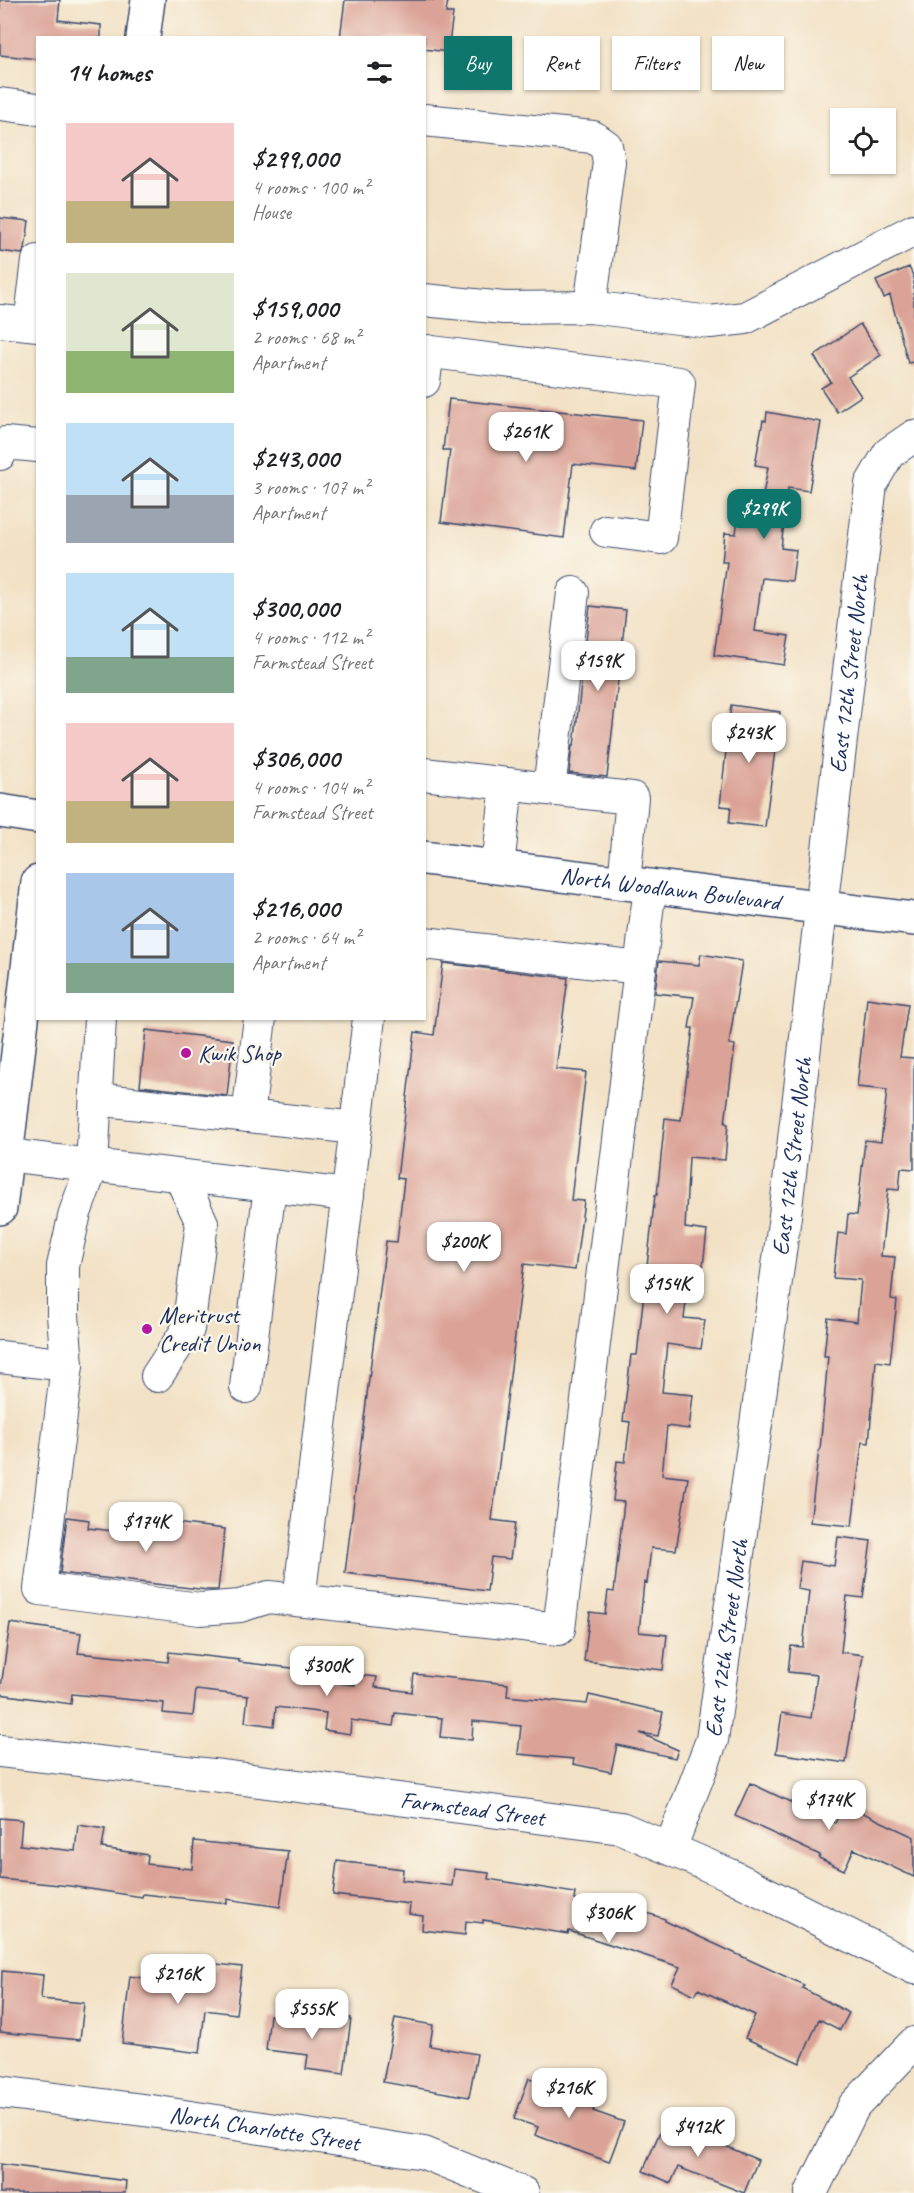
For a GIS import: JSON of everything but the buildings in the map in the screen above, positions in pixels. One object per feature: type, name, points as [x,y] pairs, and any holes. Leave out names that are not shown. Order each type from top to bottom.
[{"type":"main road","points":[[143,36],[148,0]]},
{"type":"main road","points":[[0,811],[36,817]]},
{"type":"main road","name":"North Woodlawn Boulevard","points":[[426,858],[914,919]]},
{"type":"main road","points":[[0,1208],[32,982],[36,915]]},
{"type":"street","points":[[0,104],[36,109]]},
{"type":"street","points":[[426,120],[593,138],[606,146],[609,162],[590,307]]},
{"type":"street","points":[[426,327],[427,300],[504,308],[590,307],[710,322],[745,318],[914,230]]},
{"type":"street","points":[[22,324],[36,269]]},
{"type":"street","points":[[426,354],[679,383],[661,538],[606,531]]},
{"type":"street","name":"East 12th Street North","points":[[670,1849],[712,1740],[783,1228],[871,484],[890,453],[914,436]]},
{"type":"street","points":[[2,447],[36,446]]},
{"type":"street","points":[[549,789],[573,593]]},
{"type":"street","points":[[99,1020],[92,1166],[75,1213],[63,1266],[63,1316],[67,1365],[40,1589],[200,1609],[240,1606],[269,1597],[559,1629],[640,968],[633,798],[426,774]]},
{"type":"street","points":[[498,867],[507,784]]},
{"type":"street","points":[[426,943],[640,968]]},
{"type":"street","points":[[248,1116],[260,1020]]},
{"type":"street","points":[[300,1600],[369,1020]]},
{"type":"street","points":[[96,1099],[356,1128]]},
{"type":"street","points":[[6,1155],[348,1195]]},
{"type":"street","points":[[157,1376],[188,1329],[202,1223],[180,1176]]},
{"type":"street","points":[[246,1387],[270,1186]]},
{"type":"street","points":[[0,1357],[67,1365]]},
{"type":"street","name":"Farmstead Street","points":[[0,1751],[221,1776],[621,1828],[728,1874],[914,1968]]},
{"type":"street","points":[[811,2193],[854,2106],[914,2043]]},
{"type":"street","name":"North Charlotte Street","points":[[0,2092],[151,2110],[424,2153],[523,2193]]},
{"type":"place","name":"Kwik Shop","points":[[186,1053]]},
{"type":"place","name":"Meritrust Credit Union","points":[[147,1329]]}]
